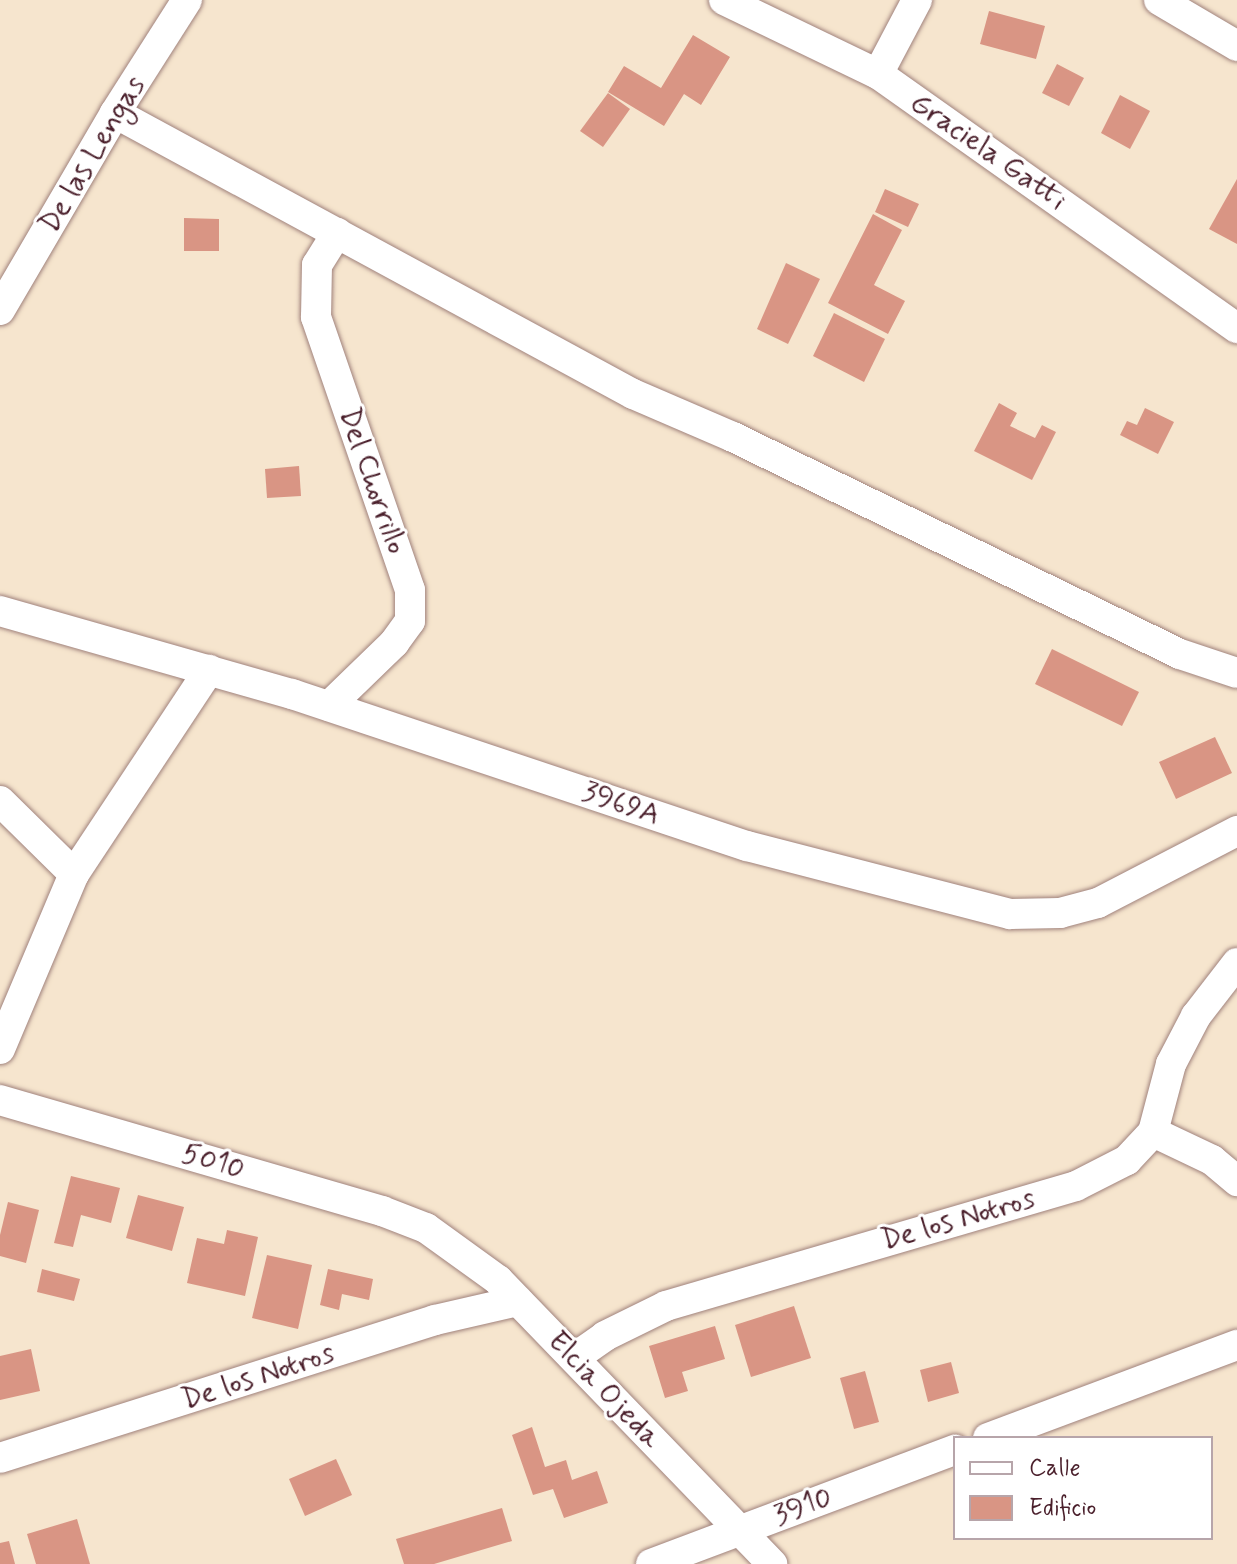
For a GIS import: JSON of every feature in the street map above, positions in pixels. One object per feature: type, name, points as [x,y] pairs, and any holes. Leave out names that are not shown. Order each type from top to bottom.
[{"type":"street","name":"De las Lengas","points":[[0,310],[115,113],[187,0]]},
{"type":"street","name":"Graciela Gatti","points":[[724,0],[878,74],[1237,328]]},
{"type":"street","points":[[878,74],[917,0]]},
{"type":"street","points":[[1159,0],[1237,46]]},
{"type":"street","points":[[115,113],[633,394],[733,437],[1180,654],[1237,673]]},
{"type":"street","name":"Del Chorrillo","points":[[329,706],[394,643],[410,621],[410,590],[316,317],[317,265],[337,233]]},
{"type":"street","name":"3969A","points":[[0,611],[329,706],[747,846],[1010,914],[1060,913],[1098,903],[1237,831]]},
{"type":"street","points":[[0,1049],[74,874],[209,670]]},
{"type":"street","points":[[0,801],[74,874]]},
{"type":"street","name":"De los Notros","points":[[574,1358],[605,1336],[666,1306],[1076,1186],[1127,1160],[1153,1132],[1171,1064],[1196,1016],[1237,963]]},
{"type":"street","name":"5010","points":[[0,1100],[382,1211],[426,1228]]},
{"type":"street","points":[[1153,1132],[1212,1160],[1237,1181]]},
{"type":"street","name":"Elcia Ojeda","points":[[426,1228],[498,1280],[772,1564]]},
{"type":"street","name":"De los Notros","points":[[0,1458],[435,1320],[518,1301]]},
{"type":"street","points":[[993,1436],[1237,1345]]},
{"type":"street","name":"3910","points":[[651,1564],[953,1451]]},
{"type":"building","points":[[989,11],[1045,26],[1036,59],[980,44]]},
{"type":"building","points":[[693,35],[730,57],[701,105],[684,94],[664,126],[608,92],[624,66],[661,88]]},
{"type":"building","points":[[1057,64],[1084,78],[1069,106],[1042,93]]},
{"type":"building","points":[[608,93],[630,109],[603,147],[580,131]]},
{"type":"building","points":[[1120,95],[1150,111],[1130,149],[1101,133]]},
{"type":"building","points":[[1237,179],[1237,244],[1209,229]]},
{"type":"building","points":[[885,189],[919,204],[908,227],[875,212]]},
{"type":"building","points":[[873,214],[902,230],[874,285],[905,301],[888,334],[828,303]]},
{"type":"building","points":[[184,218],[219,219],[219,251],[184,251]]},
{"type":"building","points":[[786,263],[820,279],[788,344],[757,329]]},
{"type":"building","points":[[834,313],[885,339],[864,382],[813,356]]},
{"type":"building","points":[[999,403],[1017,413],[1010,426],[1035,438],[1042,425],[1056,432],[1032,480],[974,451]]},
{"type":"building","points":[[1145,408],[1174,422],[1158,454],[1120,435],[1127,421],[1137,425]]},
{"type":"building","points":[[299,466],[301,496],[267,498],[265,469]]},
{"type":"building","points":[[1052,649],[1139,692],[1122,726],[1035,684]]},
{"type":"building","points":[[1215,737],[1232,773],[1176,799],[1159,762]]},
{"type":"building","points":[[71,1176],[120,1188],[111,1223],[81,1215],[73,1247],[54,1243]]},
{"type":"building","points":[[138,1195],[184,1207],[172,1251],[126,1238]]},
{"type":"building","points":[[8,1202],[39,1210],[26,1263],[0,1256],[0,1235]]},
{"type":"building","points":[[227,1230],[258,1237],[245,1296],[187,1283],[197,1238],[224,1244]]},
{"type":"building","points":[[267,1255],[312,1265],[298,1329],[252,1318]]},
{"type":"building","points":[[42,1269],[80,1279],[74,1301],[37,1292]]},
{"type":"building","points":[[328,1269],[373,1279],[369,1300],[342,1294],[339,1310],[320,1305]]},
{"type":"building","points":[[794,1306],[811,1358],[751,1377],[735,1325]]},
{"type":"building","points":[[715,1326],[725,1359],[682,1372],[688,1391],[665,1398],[649,1346]]},
{"type":"building","points":[[31,1349],[40,1391],[0,1400],[0,1356]]},
{"type":"building","points":[[951,1362],[959,1393],[928,1402],[920,1370]]},
{"type":"building","points":[[865,1371],[879,1422],[854,1429],[840,1378]]},
{"type":"building","points":[[532,1427],[545,1467],[566,1460],[572,1480],[597,1471],[608,1503],[564,1518],[553,1489],[533,1495],[512,1435]]},
{"type":"building","points":[[336,1459],[352,1495],[305,1516],[289,1479]]},
{"type":"building","points":[[502,1508],[512,1541],[434,1564],[404,1564],[396,1539]]},
{"type":"building","points":[[77,1519],[90,1564],[36,1564],[27,1534]]},
{"type":"building","points":[[9,1541],[15,1564],[0,1564],[0,1543]]}]
